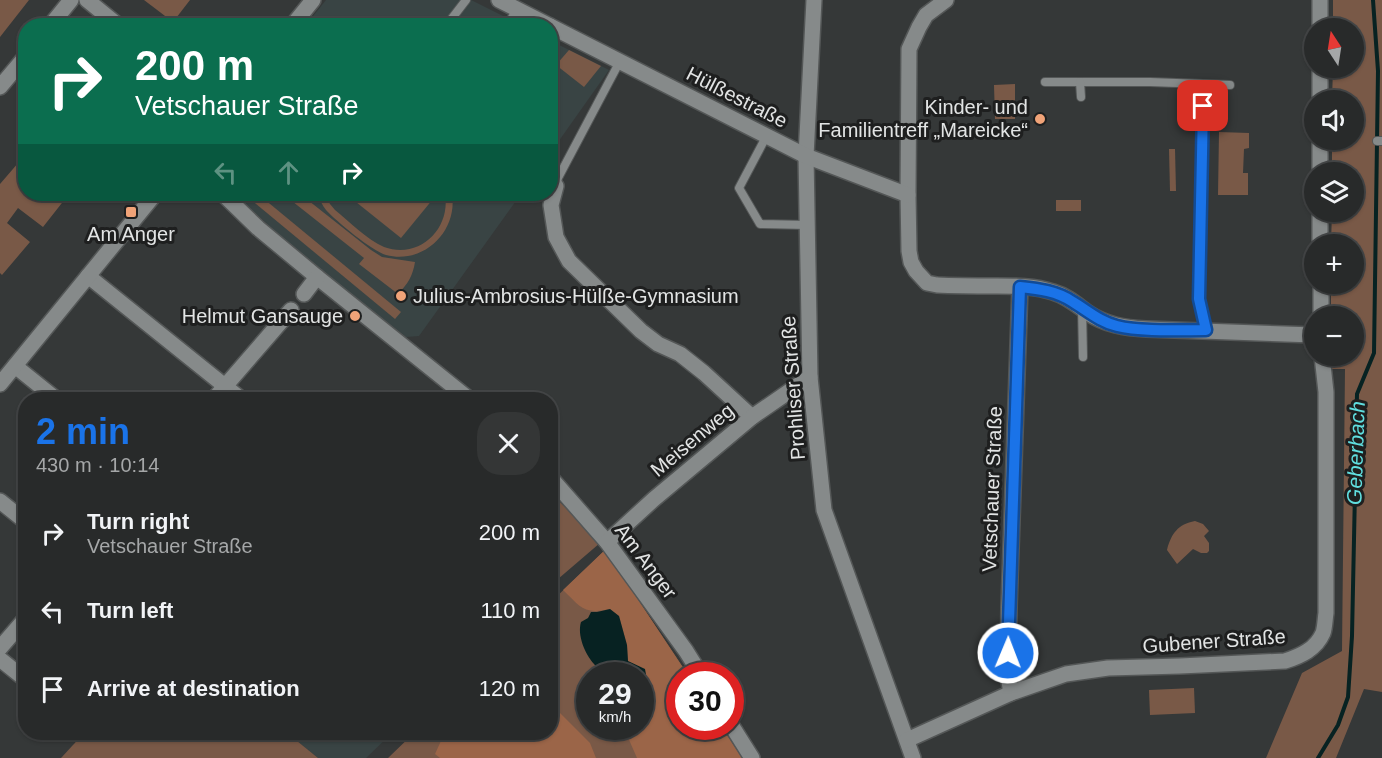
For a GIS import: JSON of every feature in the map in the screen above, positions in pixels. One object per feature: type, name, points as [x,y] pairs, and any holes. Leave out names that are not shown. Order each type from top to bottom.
[{"type":"street","points":[[56,18],[71,0]]},
{"type":"street","points":[[87,0],[109,18]]},
{"type":"street","points":[[298,18],[313,0]]},
{"type":"street","name":"Hülßestraße","points":[[500,0],[534,18]]},
{"type":"street","name":"Prohliser Straße","points":[[814,0],[806,156],[807,225],[810,377],[824,510],[913,758]]},
{"type":"street","points":[[946,0],[926,15],[909,50],[908,235],[910,262],[927,283],[1020,287],[1054,292],[1072,300],[1103,321],[1119,327],[1304,335]]},
{"type":"street","points":[[1320,0],[1320,18]]},
{"type":"street","name":"Hülßestraße","points":[[558,30],[806,156],[908,195]]},
{"type":"street","points":[[0,87],[18,66]]},
{"type":"street","points":[[0,384],[149,201]]},
{"type":"street","points":[[230,201],[258,228],[455,392]]},
{"type":"street","points":[[552,201],[556,237],[569,261],[640,331],[658,344],[680,354],[752,417]]},
{"type":"street","points":[[88,276],[232,392]]},
{"type":"street","points":[[304,294],[317,277]]},
{"type":"street","name":"Vetschauer Straße","points":[[1011,693],[1008,676],[1009,607],[1020,287]]},
{"type":"street","points":[[220,392],[291,310]]},
{"type":"street","points":[[15,366],[47,392]]},
{"type":"street","name":"Gubener Straße","points":[[906,740],[1011,693],[1055,677],[1108,668],[1285,661],[1312,648],[1323,632],[1326,613],[1326,392],[1324,366]]},
{"type":"street","name":"Meisenweg","points":[[607,542],[654,499],[752,417],[810,377]]},
{"type":"street","name":"Am Anger","points":[[558,486],[607,542],[693,662]]},
{"type":"street","points":[[0,501],[18,516]]},
{"type":"street","points":[[0,648],[18,627]]},
{"type":"street","points":[[0,660],[18,674]]},
{"type":"street","points":[[741,740],[752,758]]},
{"type":"lane","points":[[452,18],[466,0]]},
{"type":"lane","points":[[512,18],[517,9]]},
{"type":"lane","points":[[558,177],[620,61]]},
{"type":"lane","points":[[1045,82],[1230,85]]},
{"type":"lane","points":[[1080,82],[1081,98]]},
{"type":"lane","points":[[1204,85],[1199,299],[1206,330]]},
{"type":"lane","points":[[767,135],[739,188],[760,224],[807,225]]},
{"type":"lane","points":[[1082,308],[1083,357]]},
{"type":"shaded area","points":[[0,0],[29,0],[0,37]]},
{"type":"shaded area","points":[[144,0],[190,0],[176,18],[168,18]]},
{"type":"shaded area","points":[[326,0],[471,0],[507,18],[311,18]]},
{"type":"shaded area","points":[[1333,0],[1382,0],[1382,692],[1364,689],[1336,758],[1266,758],[1302,673],[1342,651],[1345,369],[1331,369],[1331,366],[1364,366],[1364,306],[1331,306],[1331,294],[1364,294],[1364,234],[1331,234],[1332,222],[1364,222],[1364,162],[1332,162],[1332,150],[1364,150],[1364,90],[1332,90],[1333,78],[1364,78],[1364,18],[1333,18]]},
{"type":"shaded area","points":[[558,44],[609,70],[558,142]]},
{"type":"shaded area","points":[[569,50],[601,66],[584,87],[558,67],[558,63]]},
{"type":"shaded area","points":[[1015,84],[1015,119],[995,119],[994,85]]},
{"type":"shaded area","points":[[1219,132],[1249,133],[1249,148],[1244,149],[1243,173],[1248,173],[1248,195],[1218,195]]},
{"type":"shaded area","points":[[1169,149],[1175,149],[1176,191],[1170,191]]},
{"type":"shaded area","points":[[18,163],[18,201],[63,201],[43,227],[18,208],[7,223],[30,242],[2,275],[0,273],[0,184]]},
{"type":"shaded area","points":[[1056,200],[1081,200],[1081,211],[1056,211]]},
{"type":"shaded area","name":"Julius-Ambrosius-Hülße-Gymnasium","points":[[242,201],[516,201],[419,336],[406,337],[303,256]]},
{"type":"shaded area","points":[[252,201],[266,201],[401,312],[395,319]]},
{"type":"shaded area","points":[[292,201],[309,201],[382,257],[415,262],[405,287],[398,294],[359,264],[364,258]]},
{"type":"shaded area","points":[[328,201],[335,210],[371,240],[384,247],[397,250],[420,245],[430,238],[438,230],[443,219],[446,201],[452,201],[452,208],[450,221],[436,242],[413,255],[400,257],[386,255],[372,248],[338,221],[321,202]]},
{"type":"shaded area","points":[[355,201],[431,201],[401,238]]},
{"type":"shaded area","points":[[558,500],[600,543],[558,579]]},
{"type":"shaded area","points":[[1195,521],[1203,524],[1209,531],[1204,536],[1209,543],[1209,551],[1201,553],[1193,549],[1177,564],[1167,550],[1171,539],[1180,527]]},
{"type":"shaded area","points":[[605,550],[679,662],[666,662],[666,740],[730,740],[742,758],[388,758],[407,740],[558,740],[558,595]]},
{"type":"shaded area","points":[[605,550],[679,662],[666,662],[666,740],[730,740],[742,758],[637,758],[629,740],[654,740],[654,662],[629,662],[619,616],[610,609],[594,611],[583,608],[563,590]]},
{"type":"shaded area","points":[[1194,688],[1195,713],[1150,715],[1149,690]]},
{"type":"shaded area","points":[[558,711],[576,729],[576,740],[587,740],[590,743],[596,758],[440,758],[435,754],[441,740],[558,740]]},
{"type":"shaded area","points":[[78,740],[296,740],[318,758],[61,758]]},
{"type":"shaded area","points":[[296,740],[385,740],[366,758],[318,758]]},
{"type":"water","points":[[610,609],[619,616],[627,645],[628,661],[630,662],[593,662],[591,660],[581,638],[580,627],[581,622],[588,618],[591,612]]},
{"type":"waterway","name":"Geberbach","points":[[1318,758],[1338,725],[1348,697],[1352,636],[1357,394],[1374,353],[1378,71],[1373,0]]},
{"type":"place","name":"Kinder- und Familientreff „Mareicke“","points":[[1040,119]]},
{"type":"place","name":"Am Anger","points":[[131,212]]},
{"type":"place","name":"Julius-Ambrosius-Hülße-Gymnasium","points":[[401,296]]},
{"type":"place","name":"Helmut Gansauge","points":[[355,316]]},
{"type":"route","points":[[1008,653],[1020,287],[1054,292],[1072,300],[1089,314],[1119,327],[1206,330],[1199,299],[1203,106]]}]
